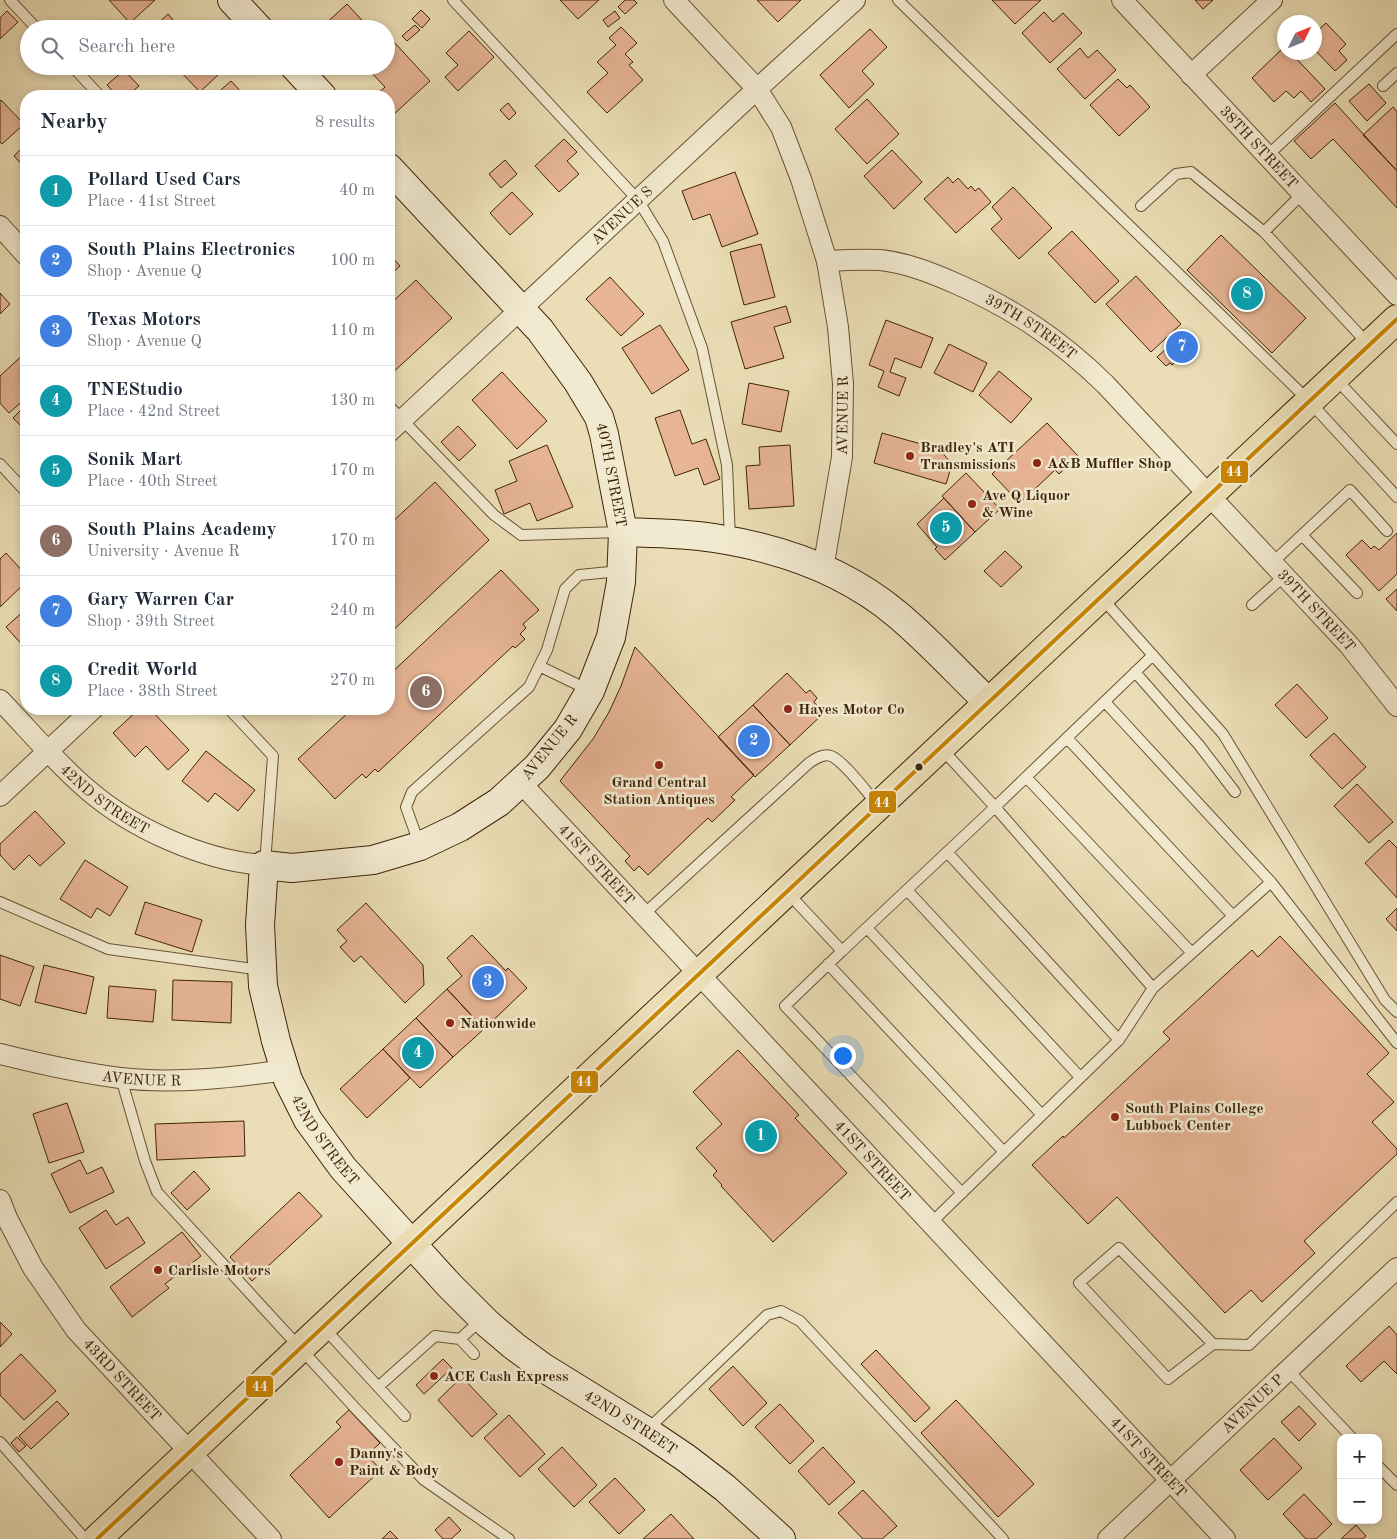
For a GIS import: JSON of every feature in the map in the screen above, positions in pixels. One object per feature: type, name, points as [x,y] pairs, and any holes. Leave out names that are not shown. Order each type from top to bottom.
[{"type":"highway","points":[[97,1539],[1397,319]]},
{"type":"street","points":[[232,0],[251,20]]},
{"type":"street","points":[[674,0],[757,89],[780,127],[801,179],[827,261]]},
{"type":"street","name":"AVENUE S","points":[[395,417],[521,310],[854,0]]},
{"type":"street","name":"38TH STREET","points":[[1122,0],[1397,295]]},
{"type":"street","points":[[1191,74],[1272,0]]},
{"type":"street","points":[[302,75],[316,90]]},
{"type":"street","name":"40TH STREET","points":[[395,174],[540,330],[578,382],[599,417],[623,532],[667,534],[730,541],[770,549],[823,569],[860,588],[897,614],[988,702]]},
{"type":"street","points":[[0,226],[20,248]]},
{"type":"street","name":"39TH STREET","points":[[827,261],[859,259],[902,264],[936,275],[980,294],[1027,320],[1092,371],[1348,645],[1397,706]]},
{"type":"street","name":"AVENUE R","points":[[823,569],[842,457],[843,384],[838,326],[827,261]]},
{"type":"street","name":"AVENUE R","points":[[264,865],[292,868],[373,860],[420,846],[460,827],[499,802],[521,783],[537,767],[568,729],[590,691],[611,637],[621,582],[623,532]]},
{"type":"street","name":"42ND STREET","points":[[0,700],[89,791],[132,821],[185,848],[246,864],[264,865],[260,925],[263,986],[276,1042],[285,1070],[308,1120],[343,1168],[483,1318],[514,1346],[544,1368],[646,1431],[725,1488],[781,1539]]},
{"type":"street","points":[[0,796],[87,715]]},
{"type":"street","name":"41ST STREET","points":[[521,783],[1224,1539]]},
{"type":"street","name":"AVENUE R","points":[[0,1054],[44,1065],[121,1078],[192,1080],[285,1070]]},
{"type":"street","name":"43RD STREET","points":[[0,1200],[7,1218],[33,1268],[76,1330],[271,1539]]},
{"type":"street","name":"AVENUE P","points":[[1108,1539],[1397,1268]]},
{"type":"lane","points":[[10,0],[29,20]]},
{"type":"lane","points":[[453,0],[638,200],[663,241],[702,348],[727,465],[730,541]]},
{"type":"lane","points":[[898,0],[1309,401],[1397,497]]},
{"type":"lane","points":[[1267,156],[1397,34]]},
{"type":"lane","points":[[1383,86],[1397,73]]},
{"type":"lane","points":[[80,75],[94,90]]},
{"type":"lane","points":[[1141,206],[1176,174],[1191,172],[1264,232],[1369,345]]},
{"type":"lane","points":[[1264,232],[1302,194]]},
{"type":"lane","points":[[1334,378],[1397,444]]},
{"type":"lane","points":[[395,421],[494,515],[521,535],[623,532]]},
{"type":"lane","points":[[0,464],[20,486]]},
{"type":"lane","points":[[1252,605],[1302,535],[1350,490],[1388,531]]},
{"type":"lane","points":[[1302,535],[1357,593]]},
{"type":"lane","points":[[420,846],[406,807],[412,792],[528,687],[547,650],[565,589],[579,575],[622,570]]},
{"type":"lane","points":[[1101,596],[1223,734],[1385,1000],[1397,1012]]},
{"type":"lane","points":[[962,1193],[785,1006],[1153,655]]},
{"type":"lane","points":[[539,666],[590,691]]},
{"type":"lane","points":[[1135,672],[1199,745],[1235,792]]},
{"type":"lane","points":[[1105,702],[1271,882],[1397,1043]]},
{"type":"lane","points":[[235,715],[274,756],[264,865]]},
{"type":"lane","points":[[1067,738],[1233,916]]},
{"type":"lane","points":[[940,748],[995,807],[1153,988]]},
{"type":"lane","points":[[644,914],[809,763],[821,756],[830,756],[842,763],[878,806]]},
{"type":"lane","points":[[1026,777],[1192,953]]},
{"type":"lane","points":[[947,852],[1119,1040]]},
{"type":"lane","points":[[931,1223],[1119,1040],[1153,988],[1271,882]]},
{"type":"lane","points":[[907,890],[1080,1077]]},
{"type":"lane","points":[[786,892],[842,951]]},
{"type":"lane","points":[[0,902],[108,949],[263,970]]},
{"type":"lane","points":[[867,928],[1042,1115]]},
{"type":"lane","points":[[828,964],[1004,1152]]},
{"type":"lane","points":[[121,1078],[145,1161],[157,1192],[300,1349],[424,1480],[509,1539]]},
{"type":"lane","points":[[1213,1344],[1119,1248],[1079,1283],[1168,1378],[1213,1344],[1249,1345],[1397,1202]]},
{"type":"lane","points":[[646,1431],[767,1315],[781,1311],[800,1320],[1003,1539]]},
{"type":"lane","points":[[460,1339],[483,1318]]},
{"type":"lane","points":[[324,1327],[406,1416]]},
{"type":"lane","points":[[378,1386],[435,1336],[460,1339],[474,1354]]},
{"type":"lane","points":[[1288,1370],[1348,1434]]},
{"type":"lane","points":[[0,1442],[85,1539]]},
{"type":"lane","points":[[1382,1470],[1397,1486]]},
{"type":"building","points":[[109,0],[155,0],[133,20],[127,20]]},
{"type":"building","points":[[560,0],[599,0],[578,19]]},
{"type":"building","points":[[625,0],[634,0],[637,3],[625,14],[618,7]]},
{"type":"building","points":[[757,0],[801,0],[778,22]]},
{"type":"building","points":[[992,0],[1041,0],[1015,24]]},
{"type":"building","points":[[1195,0],[1213,0],[1203,9]]},
{"type":"building","points":[[347,4],[362,20],[330,20]]},
{"type":"building","points":[[421,10],[430,19],[422,28],[412,19]]},
{"type":"building","points":[[7,11],[18,22],[0,39],[0,18]]},
{"type":"building","points":[[615,11],[620,18],[608,27],[603,20]]},
{"type":"building","points":[[1044,12],[1053,22],[1063,13],[1082,33],[1050,63],[1022,33]]},
{"type":"building","points":[[168,14],[173,20],[162,20]]},
{"type":"building","points":[[1326,23],[1346,44],[1339,51],[1347,60],[1335,71],[1322,57],[1322,27]]},
{"type":"building","points":[[415,25],[420,30],[407,41],[402,36]]},
{"type":"building","points":[[621,27],[637,43],[625,54],[633,62],[629,65],[643,80],[607,113],[587,92],[608,73],[597,62],[616,45],[609,38]]},
{"type":"building","points":[[870,29],[887,47],[862,71],[874,84],[849,108],[820,75]]},
{"type":"building","points":[[469,31],[494,57],[458,91],[445,77],[458,65],[446,53]]},
{"type":"building","points":[[395,43],[430,81],[395,113],[395,90],[382,90],[385,87],[374,75],[395,75]]},
{"type":"building","points":[[1080,48],[1088,58],[1097,50],[1116,70],[1085,99],[1057,69]]},
{"type":"building","points":[[1277,54],[1277,60],[1298,60],[1325,89],[1311,102],[1301,91],[1294,98],[1286,91],[1274,102],[1252,78]]},
{"type":"building","points":[[118,75],[129,75],[139,86],[134,90],[112,90],[107,85]]},
{"type":"building","points":[[184,75],[218,75],[202,90],[198,90]]},
{"type":"building","points":[[1118,79],[1127,88],[1130,85],[1150,107],[1119,136],[1090,105]]},
{"type":"building","points":[[231,81],[239,90],[221,90]]},
{"type":"building","points":[[1369,84],[1386,103],[1367,121],[1349,101]]},
{"type":"building","points":[[867,99],[899,134],[867,164],[835,129]]},
{"type":"building","points":[[0,101],[20,120],[20,128],[2,144],[0,142]]},
{"type":"building","points":[[508,103],[516,113],[509,120],[500,110]]},
{"type":"building","points":[[1335,103],[1397,171],[1397,208],[1333,139],[1311,159],[1294,141]]},
{"type":"building","points":[[1393,107],[1397,112],[1397,171],[1363,135]]},
{"type":"building","points":[[564,139],[577,152],[567,161],[579,174],[559,192],[535,166]]},
{"type":"building","points":[[20,150],[20,162],[14,156]]},
{"type":"building","points":[[892,150],[922,182],[894,209],[864,176]]},
{"type":"building","points":[[505,160],[517,174],[501,188],[489,174]]},
{"type":"building","points":[[735,172],[758,234],[722,247],[710,214],[693,220],[682,191]]},
{"type":"building","points":[[948,177],[953,183],[958,178],[968,189],[971,186],[975,191],[979,188],[991,202],[956,233],[924,199]]},
{"type":"building","points":[[1013,187],[1052,228],[1019,259],[991,229],[1002,219],[992,207]]},
{"type":"building","points":[[512,192],[533,214],[510,235],[490,213]]},
{"type":"building","points":[[1072,231],[1119,281],[1095,303],[1048,253]]},
{"type":"building","points":[[1221,235],[1306,318],[1272,353],[1187,270]]},
{"type":"building","points":[[761,244],[775,297],[744,305],[730,252]]},
{"type":"building","points":[[395,261],[400,266],[395,271]]},
{"type":"building","points":[[1136,276],[1181,324],[1151,352],[1106,304]]},
{"type":"building","points":[[610,277],[644,314],[621,336],[586,299]]},
{"type":"building","points":[[416,280],[452,318],[395,370],[395,299]]},
{"type":"building","points":[[0,293],[10,304],[0,314]]},
{"type":"building","points":[[786,306],[791,322],[774,327],[784,358],[745,369],[731,322]]},
{"type":"building","points":[[886,320],[933,338],[921,368],[895,358],[890,372],[906,378],[899,396],[878,387],[884,371],[869,365]]},
{"type":"building","points":[[660,325],[689,370],[652,394],[622,348]]},
{"type":"building","points":[[1186,331],[1199,345],[1188,354],[1184,350],[1178,355],[1180,357],[1172,365],[1170,363],[1166,366],[1157,357]]},
{"type":"building","points":[[949,344],[987,363],[973,392],[934,373]]},
{"type":"building","points":[[20,358],[20,403],[9,413],[0,403],[0,376]]},
{"type":"building","points":[[999,371],[1032,399],[1011,423],[979,395]]},
{"type":"building","points":[[502,372],[547,421],[517,449],[472,400]]},
{"type":"building","points":[[749,383],[789,391],[781,432],[742,424]]},
{"type":"building","points":[[680,410],[692,444],[706,439],[720,479],[704,485],[698,468],[675,476],[655,418]]},
{"type":"building","points":[[20,411],[20,425],[13,418]]},
{"type":"building","name":"A&B Muffler Shop","points":[[1047,423],[1078,456],[1059,474],[1055,470],[1020,503],[992,474]]},
{"type":"building","points":[[458,426],[476,445],[459,461],[441,442]]},
{"type":"building","name":"Bradley's ATI Transmissions","points":[[882,433],[939,449],[952,464],[946,484],[874,463]]},
{"type":"building","points":[[547,445],[573,507],[537,521],[530,503],[504,514],[495,490],[517,481],[509,461]]},
{"type":"building","points":[[790,445],[794,506],[749,509],[746,466],[760,465],[759,447]]},
{"type":"building","name":"Ave Q Liquor & Wine","points":[[966,473],[1000,509],[975,532],[942,496]]},
{"type":"building","points":[[435,482],[489,540],[395,628],[395,519]]},
{"type":"building","points":[[944,498],[975,532],[945,560],[935,549],[937,547],[917,524]]},
{"type":"building","points":[[1397,533],[1397,574],[1379,591],[1346,555],[1362,540],[1371,549],[1374,546],[1379,550]]},
{"type":"building","points":[[1005,551],[1022,567],[1001,587],[984,571]]},
{"type":"building","points":[[6,553],[20,568],[20,588],[0,607],[0,559]]},
{"type":"building","points":[[501,570],[539,610],[523,624],[526,628],[520,634],[525,639],[515,648],[513,646],[378,772],[375,769],[366,778],[362,774],[335,799],[298,759],[346,715],[395,715],[395,669]]},
{"type":"building","points":[[1397,589],[1397,611],[1386,599]]},
{"type":"building","points":[[20,614],[20,642],[6,627]]},
{"type":"building","name":"Grand Central Station Antiques","points":[[635,647],[754,775],[731,797],[735,800],[712,822],[708,818],[648,875],[639,866],[634,871],[625,861],[630,856],[560,781],[593,739],[609,712]]},
{"type":"building","name":"Hayes Motor Co","points":[[787,673],[806,693],[810,690],[817,698],[814,702],[824,713],[790,745],[753,705]]},
{"type":"building","points":[[1297,684],[1328,718],[1306,738],[1275,705]]},
{"type":"building","points":[[753,705],[790,745],[755,777],[718,737]]},
{"type":"building","points":[[132,715],[156,715],[189,750],[168,770],[146,746],[135,757],[113,733]]},
{"type":"building","points":[[1334,733],[1366,767],[1342,789],[1310,755]]},
{"type":"building","points":[[206,751],[255,790],[238,811],[215,793],[208,802],[182,781]]},
{"type":"building","points":[[1357,784],[1393,822],[1369,843],[1334,806]]},
{"type":"building","points":[[35,811],[65,843],[40,866],[29,855],[14,870],[0,855],[0,844]]},
{"type":"building","points":[[1389,840],[1397,848],[1397,898],[1365,863]]},
{"type":"building","points":[[85,860],[128,887],[110,916],[97,908],[91,918],[60,899]]},
{"type":"building","points":[[145,902],[202,920],[192,952],[135,934]]},
{"type":"building","points":[[366,903],[423,965],[424,985],[405,1003],[361,956],[354,962],[340,947],[347,941],[337,930]]},
{"type":"building","points":[[1397,908],[1397,931],[1386,919]]},
{"type":"building","points":[[472,935],[506,971],[508,968],[527,988],[484,1029],[447,989],[462,976],[447,958]]},
{"type":"building","points":[[1280,936],[1389,1053],[1367,1074],[1394,1102],[1372,1122],[1397,1149],[1397,1154],[1304,1241],[1315,1253],[1262,1302],[1251,1290],[1225,1313],[1117,1197],[1088,1224],[1032,1165],[1063,1136],[1064,1138],[1170,1039],[1163,1032],[1252,950],[1258,957]]},
{"type":"building","points":[[0,955],[34,967],[20,1006],[0,999]]},
{"type":"building","points":[[44,965],[94,977],[86,1014],[35,1002]]},
{"type":"building","points":[[173,980],[232,982],[231,1023],[172,1020]]},
{"type":"building","points":[[109,986],[156,990],[153,1022],[107,1018]]},
{"type":"building","name":"Nationwide","points":[[447,989],[484,1029],[453,1057],[416,1018]]},
{"type":"building","points":[[416,1018],[453,1057],[420,1088],[383,1049]]},
{"type":"building","points":[[383,1049],[410,1078],[367,1118],[340,1089]]},
{"type":"building","points":[[738,1050],[799,1115],[795,1118],[847,1173],[773,1242],[721,1186],[713,1175],[717,1171],[696,1148],[722,1124],[693,1092]]},
{"type":"building","points":[[67,1103],[84,1152],[49,1163],[33,1114]]},
{"type":"building","points":[[244,1121],[245,1156],[157,1160],[155,1124]]},
{"type":"building","points":[[80,1160],[87,1174],[102,1167],[114,1192],[70,1213],[51,1174]]},
{"type":"building","points":[[194,1171],[210,1189],[187,1210],[171,1193]]},
{"type":"building","points":[[299,1192],[322,1216],[252,1281],[230,1257]]},
{"type":"building","points":[[106,1210],[116,1225],[128,1217],[145,1243],[106,1269],[79,1228]]},
{"type":"building","name":"Carlisle Motors","points":[[182,1232],[201,1256],[165,1284],[169,1288],[132,1317],[110,1287]]},
{"type":"building","points":[[0,1322],[12,1334],[0,1347]]},
{"type":"building","points":[[1389,1326],[1397,1335],[1397,1374],[1384,1361],[1361,1382],[1346,1366]]},
{"type":"building","points":[[876,1350],[930,1408],[915,1422],[861,1364]]},
{"type":"building","points":[[21,1354],[56,1391],[24,1420],[0,1395],[0,1374]]},
{"type":"building","name":"ACE Cash Express","points":[[443,1359],[452,1368],[424,1394],[416,1385]]},
{"type":"building","points":[[733,1366],[767,1403],[743,1426],[709,1389]]},
{"type":"building","points":[[462,1377],[497,1414],[472,1437],[438,1400]]},
{"type":"building","points":[[956,1400],[1034,1484],[998,1517],[921,1433]]},
{"type":"building","points":[[57,1401],[69,1414],[31,1449],[19,1436]]},
{"type":"building","points":[[780,1404],[814,1441],[790,1464],[755,1427]]},
{"type":"building","points":[[1299,1406],[1316,1424],[1299,1441],[1281,1422]]},
{"type":"building","name":"Danny's Paint & Body","points":[[349,1410],[380,1443],[367,1455],[381,1470],[329,1518],[290,1475],[341,1427],[336,1422]]},
{"type":"building","points":[[509,1415],[545,1454],[520,1477],[484,1438]]},
{"type":"building","points":[[17,1437],[26,1446],[19,1452],[11,1443]]},
{"type":"building","points":[[1274,1438],[1302,1468],[1268,1500],[1240,1470]]},
{"type":"building","points":[[562,1447],[597,1485],[574,1507],[538,1469]]},
{"type":"building","points":[[823,1447],[855,1482],[829,1505],[798,1471]]},
{"type":"building","points":[[615,1478],[645,1510],[619,1534],[589,1502]]},
{"type":"building","points":[[863,1490],[897,1526],[882,1539],[863,1539],[838,1513]]},
{"type":"building","points":[[1304,1494],[1332,1524],[1316,1539],[1306,1539],[1283,1514]]},
{"type":"building","points":[[671,1514],[694,1539],[643,1539]]},
{"type":"building","points":[[449,1517],[461,1530],[451,1539],[443,1539],[435,1530]]},
{"type":"building","points":[[1356,1525],[1366,1536],[1363,1539],[1341,1539]]},
{"type":"building","points":[[390,1531],[398,1539],[382,1539]]},
{"type":"transit line","name":"44","points":[[97,1539],[1397,319]]},
{"type":"place","name":"Credit World","points":[[1247,294]]},
{"type":"place","name":"Gary Warren Car","points":[[1182,347]]},
{"type":"place","name":"Bradley's ATI Transmissions","points":[[910,456]]},
{"type":"place","name":"A&B Muffler Shop","points":[[1037,463]]},
{"type":"place","name":"Ave Q Liquor & Wine","points":[[972,504]]},
{"type":"place","name":"Sonik Mart","points":[[946,528]]},
{"type":"place","name":"South Plains Academy","points":[[426,692]]},
{"type":"place","name":"Hayes Motor Co","points":[[788,709]]},
{"type":"place","name":"South Plains Electronics","points":[[754,741]]},
{"type":"place","name":"Grand Central Station Antiques","points":[[659,765]]},
{"type":"place","name":"Texas Motors","points":[[488,982]]},
{"type":"place","name":"Nationwide","points":[[450,1023]]},
{"type":"place","name":"TNEStudio","points":[[418,1053]]},
{"type":"place","name":"South Plains College Lubbock Center","points":[[1115,1117]]},
{"type":"place","name":"Pollard Used Cars","points":[[761,1136]]},
{"type":"place","name":"Carlisle Motors","points":[[158,1270]]},
{"type":"place","name":"ACE Cash Express","points":[[434,1376]]},
{"type":"place","name":"Danny's Paint & Body","points":[[339,1462]]}]
